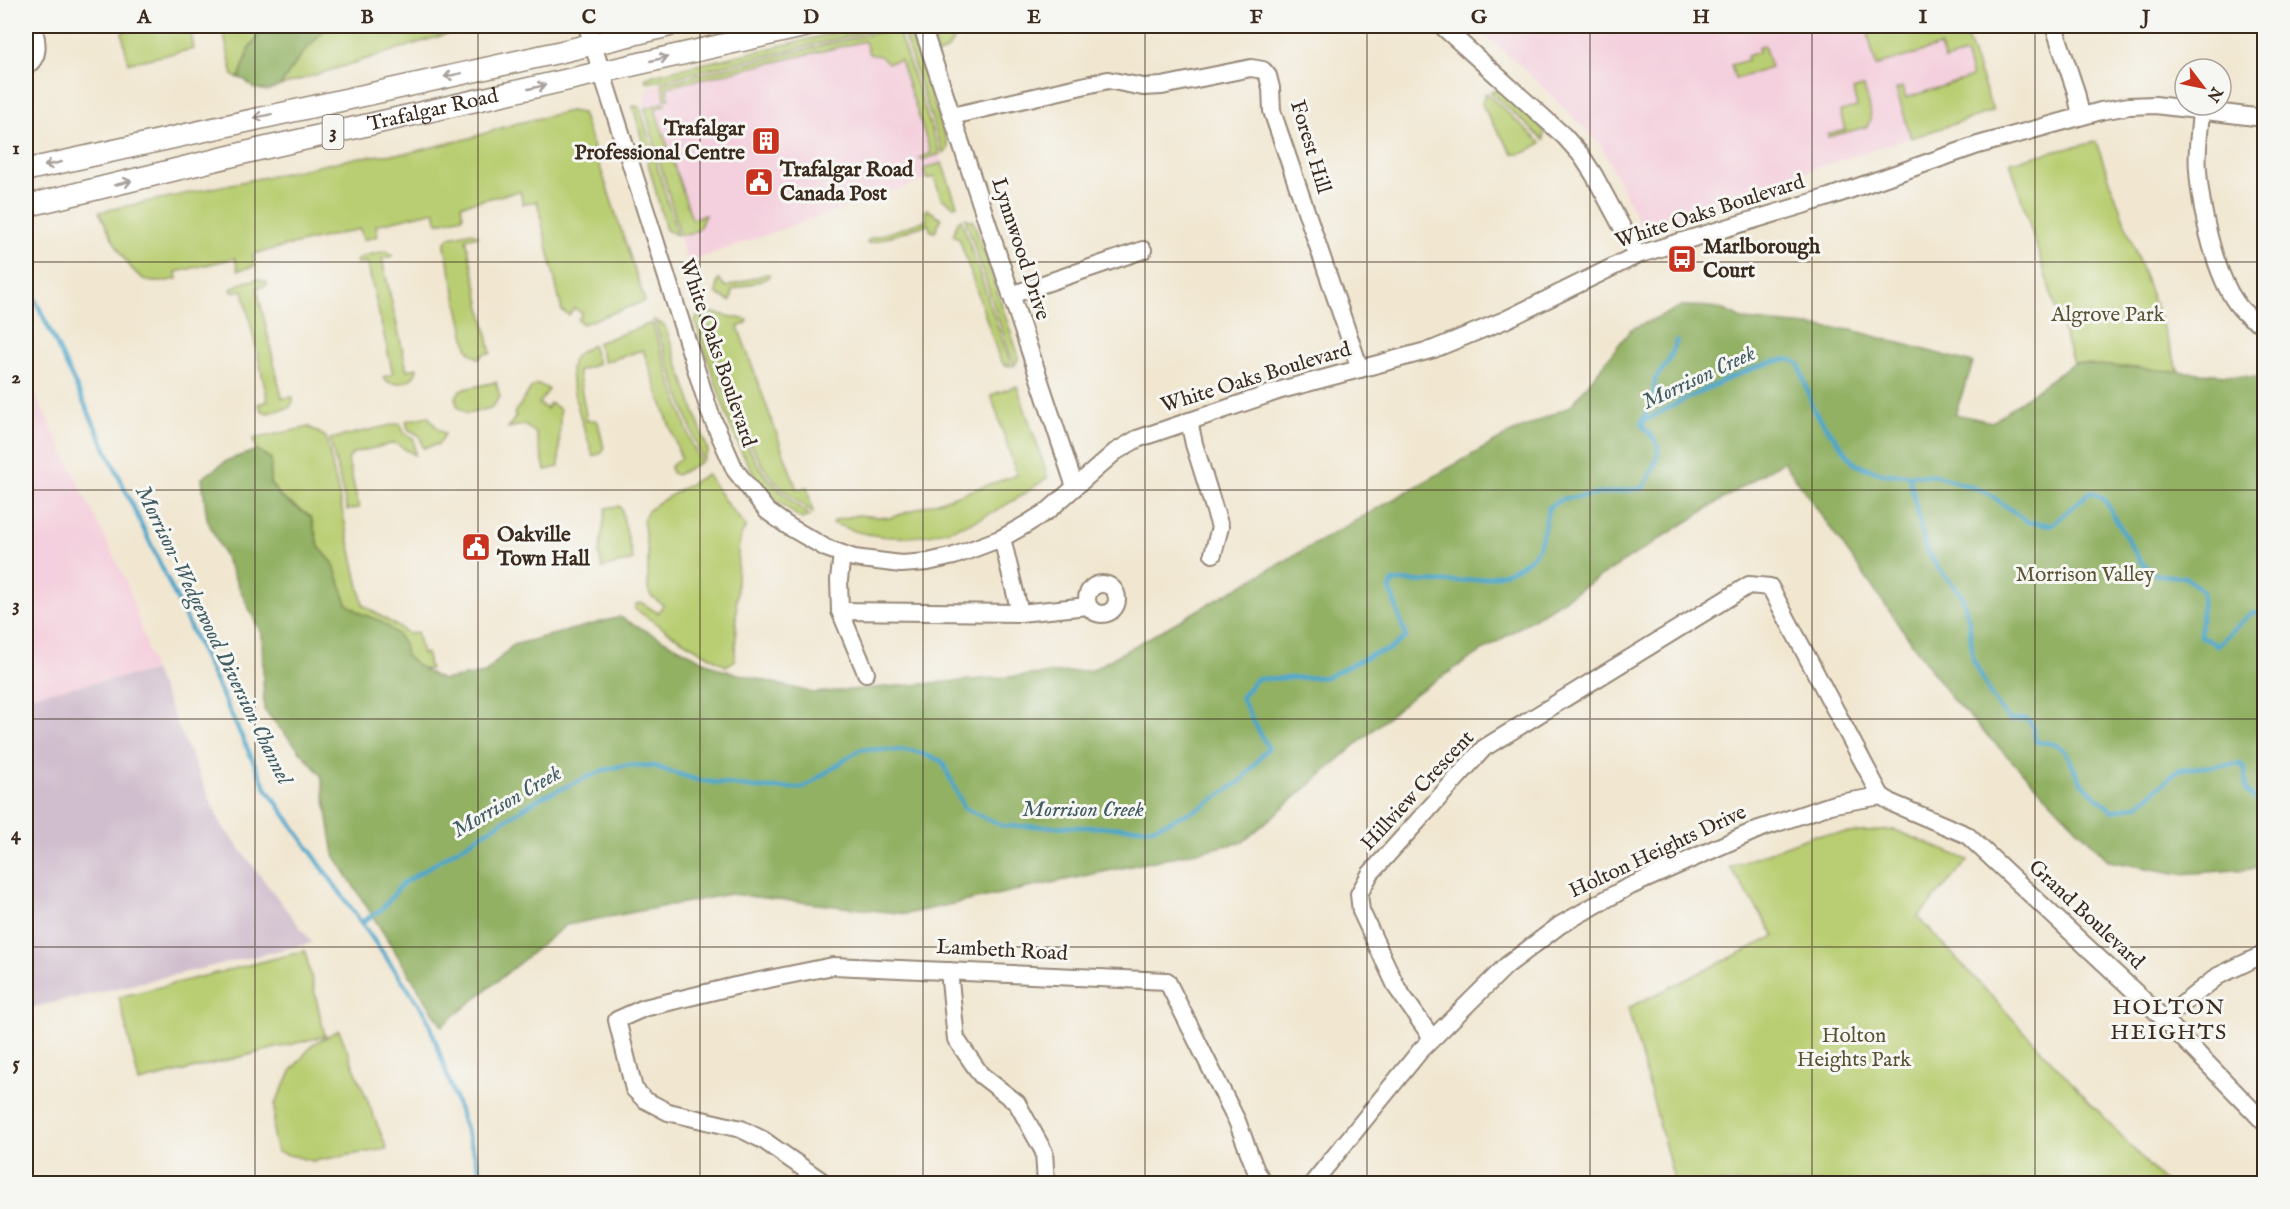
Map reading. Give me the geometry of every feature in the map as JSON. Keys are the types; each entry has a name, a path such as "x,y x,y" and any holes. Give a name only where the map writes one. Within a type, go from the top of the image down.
{"main road":[{"name":"Trafalgar Road","path":"26,170 590,34 668,26"},
{"name":"Trafalgar Road","path":"26,206 256,150 806,26"}],"street":[{"path":"26,66 35,56 37,46 33,26"},
{"name":"Lynnwood Drive","path":"922,26 1075,487"},
{"path":"1442,26 1564,136 1581,155 1637,255"},
{"path":"2054,26 2076,92 2081,116"},
{"name":"White Oaks Boulevard","path":"590,34 689,350 710,413 735,470 767,510 810,540 842,554 878,562 901,564 928,562 954,556 1002,538 1049,510 1115,452 1137,439 1281,390 1434,349 1505,320 1637,255 1829,197 1978,145 2081,116 2128,106 2173,107"},
{"name":"Forest Hill","path":"952,116 1108,80 1131,85 1162,87 1235,70 1258,68 1263,70 1268,76 1271,88 1272,111 1360,369"},
{"name":"White Oaks Boulevard","path":"2233,114 2265,118"},
{"path":"2201,117 2197,169 2204,223 2228,290 2241,309 2259,322 2265,323"},
{"path":"1011,295 1143,250"},
{"path":"1189,421 1220,527 1213,554"},
{"path":"1002,538 1020,613"},
{"path":"842,554 838,580 840,611 866,673"},
{"name":"Hillview Crescent","path":"1432,1038 1397,988 1361,910 1359,894 1371,874 1484,748 1749,585 1770,587 1881,796"},
{"path":"840,611 1020,613 1088,606"},
{"name":"Grand Boulevard","path":"1881,796 1894,804 1967,835 2164,1019 2265,1122"},
{"name":"Holton Heights Drive","path":"1312,1184 1432,1038 1506,966 1560,925 1626,888 1767,826 1834,804 1881,796"},
{"path":"2164,1019 2218,976 2265,954"},
{"name":"Lambeth Road","path":"826,1184 763,1140 741,1129 668,1112 645,1100 634,1089 617,1020 644,1008 833,966 1167,981 1237,1121 1256,1171 1265,1184"},
{"path":"949,971 956,1039 981,1075 1017,1103 1044,1152 1046,1184"}],"shaded area":[{"path":"1472,26 1963,26 1993,111 1776,181 1643,230 1601,145 1519,64"},
{"path":"897,28 946,173 687,262 645,109 644,98 648,89 662,83"},
{"path":"26,368 37,398 127,583 154,671 26,696"},
{"path":"154,671 221,824 312,943 26,1009 26,696"}],"green space":[{"path":"155,26 190,26 194,49 128,63 122,32"},
{"path":"222,26 266,26 250,47 239,78 233,76"},
{"path":"266,26 328,26 302,54 280,86 267,91 253,88 245,80 239,78 250,47"},
{"path":"328,26 482,26 450,33 280,86 302,54"},
{"path":"865,26 892,26 649,83 645,79 654,75"},
{"path":"904,26 910,33 948,145 947,151 943,153 901,27"},
{"path":"932,26 961,26 948,49 937,55 931,32"},
{"path":"1866,26 1963,26 1993,111 1911,138 1896,89 1902,87 1906,98 1972,77 1965,54 1945,60 1940,46 1876,66"},
{"path":"897,28 940,154 923,160 920,158 931,153 900,60 888,63 880,56 869,54 865,41 667,87 669,99 665,99 662,83"},
{"path":"1764,45 1771,68 1735,79 1731,65 1748,60 1747,56 1759,52 1758,47"},
{"path":"1864,87 1870,108 1869,123 1866,127 1828,137 1828,134 1845,130 1840,111 1857,107 1853,90"},
{"path":"1500,91 1544,130 1544,140 1490,92"},
{"path":"1486,93 1541,143 1524,153 1512,153 1484,109 1482,103"},
{"path":"664,102 666,104 655,109 692,219 705,215 699,229 691,234 680,235 645,109"},
{"path":"633,106 640,107 677,235 666,230"},
{"path":"570,111 582,113 645,301 583,324 578,320 582,313 574,308 569,315 562,311 537,201 523,204 520,191 461,205 463,217 438,223 435,211 376,225 378,236 363,240 360,229 253,254 255,266 238,270 235,258 176,272 177,279 159,282 144,279 128,264 99,212 360,157 408,153"},
{"name":"Algrove Park","path":"2096,142 2179,372 2073,363 2010,162"},
{"path":"942,163 957,205 954,206 941,198 934,177 927,179 924,171 926,168"},
{"path":"927,209 941,218 935,232 931,231 928,224 867,243 869,239 927,220 925,212"},
{"path":"965,218 973,221 975,225 1018,354 1018,360 1014,366"},
{"path":"961,219 1011,366 1004,365 999,357 959,238 953,235"},
{"path":"472,232 478,236 466,239 491,353 483,354 479,359 467,347 445,247 445,242 450,237"},
{"path":"387,251 392,256 382,259 407,370 417,368 413,377 403,383 391,383 383,377 393,374 367,262 358,264 356,261 363,256"},
{"path":"766,274 770,275 768,278 732,290 730,301 717,294 719,279 726,287"},
{"path":"257,279 267,282 267,285 257,288 282,398 293,397 289,408 267,413 262,411 258,404 268,401 243,290 232,292 231,289"},
{"name":"Morrison Valley","path":"1683,306 1714,308 1743,320 1852,330 1973,363 1955,414 1992,422 2073,363 2264,378 2264,868 2180,874 2109,861 1951,698 1783,461 1416,693 1243,842 906,914 730,894 566,925 442,1026 334,855 321,775 264,710 262,636 207,519 202,478 228,460 257,450 271,459 270,483 281,498 311,517 319,547 333,563 347,604 362,614 380,621 397,634 404,644 406,656 422,669 442,680 485,673 513,645 620,617 719,669 813,693 1092,670 1507,435 1571,406 1631,329"},
{"path":"704,311 748,320 747,323 738,327 797,490 807,487 813,513 778,484 757,455 730,395"},
{"path":"700,312 738,425 755,460 773,484 810,516 801,519 773,497 754,474 742,453 729,422 695,321"},
{"path":"654,320 664,325 667,332 708,451 703,460 695,440"},
{"path":"652,323 692,445 701,462 677,475 672,473 670,467 681,458 643,350 604,362 597,343"},
{"path":"592,345 598,364 578,371 587,421 598,422 604,449 602,453 593,456 582,423 571,372 575,357"},
{"path":"496,382 500,397 491,408 467,414 458,407 455,399 460,390"},
{"path":"537,384 549,389 539,404 547,409 550,403 560,409 559,467 545,470 536,433 524,425 508,428 531,388"},
{"path":"1017,386 1048,477 986,516 940,532 892,537 863,533 832,523 858,515 890,518 1017,475 991,395"},
{"path":"428,416 445,434 439,444 423,448 420,436 408,429 406,421"},
{"path":"400,423 404,433 414,439 415,455 395,443 353,453 348,460 359,508 347,510 330,439"},
{"path":"309,427 326,437 363,605 409,634 417,632 422,654 426,653 430,669 422,669 405,656 404,644 380,621 362,614 347,604 333,563 319,547 311,517 281,497 270,483 271,459 257,450 253,439"},
{"path":"707,474 727,504 746,526 738,551 735,660 726,666 673,635 635,609 636,604 642,603 658,613 663,605 651,596 648,590 648,552 643,520 647,512 656,504"},
{"path":"619,506 633,560 602,568 599,554 606,508"},
{"name":"Holton Heights Park","path":"1895,830 1968,860 1918,917 2165,1183 1675,1183 1628,1008 1775,936 1730,867 1815,835"},
{"path":"305,951 325,1036 139,1082 119,997"},
{"path":"339,1030 387,1149 313,1161 277,1152 273,1136 275,1104 292,1070 313,1044"}],"waterway":[{"name":"Morrison-Wedgewood Diversion Channel","path":"26,280 266,788 426,1014 480,1170 488,1184"},
{"path":"1641,422 1653,400 1655,379 1668,362 1677,341"},
{"name":"Morrison Creek","path":"362,922 381,910 402,884 540,798 604,770 625,765 653,766 697,780 755,788 803,788 861,749 914,751 942,761 964,808 1003,826 1153,828 1202,807 1241,781 1268,748 1241,698 1256,679 1327,677 1373,654 1389,650 1406,637 1390,589 1393,581 1469,580 1508,572 1523,564 1538,548 1549,507 1562,499 1644,488 1654,465 1658,447 1641,423 1716,384 1779,361 1792,360 1799,364 1814,411 1855,464 1884,474 1937,476 1986,492 2028,522 2052,525 2090,492 2104,499 2140,561 2156,575 2185,577 2203,591 2200,636 2217,645 2251,613 2264,612"},
{"path":"1909,475 1925,546 1938,568 1962,595 1969,621 1973,659 1991,696 2009,720 2026,719 2032,724 2036,742 2062,748 2081,781 2112,811 2138,805 2180,769 2241,764 2245,770 2246,791 2264,807"}],"place":[{"name":"Trafalgar Professional Centre","path":"766,141"},
{"name":"Trafalgar Road Canada Post","path":"759,182"},
{"name":"Marlborough Court","path":"1682,259"},
{"name":"Oakville Town Hall","path":"476,547"}],"district":[{"name":"HOLTON HEIGHTS","path":"2169,1020"}]}
